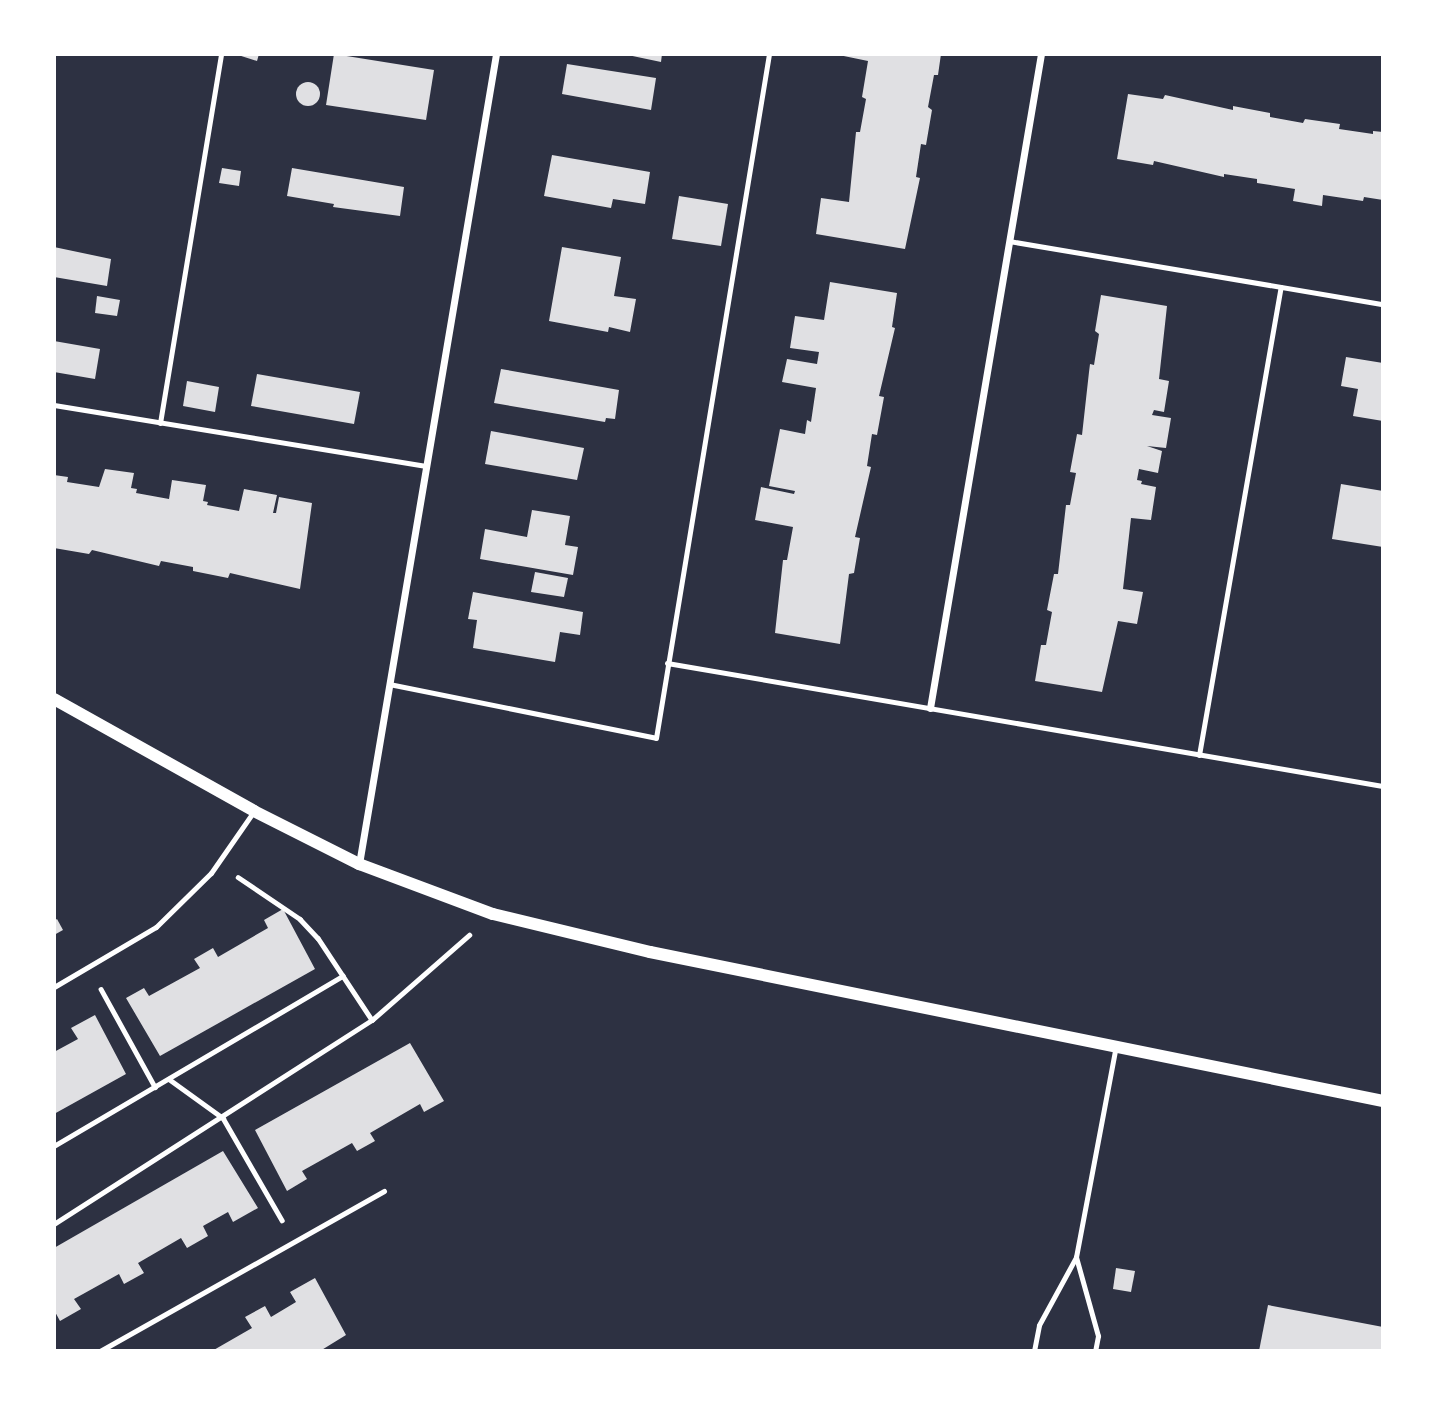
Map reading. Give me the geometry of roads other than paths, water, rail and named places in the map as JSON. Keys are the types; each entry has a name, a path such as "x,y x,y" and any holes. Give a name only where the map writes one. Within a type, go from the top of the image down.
{"street":[{"path":"359,864 496,54"},
{"path":"930,708 1041,54"},
{"path":"54,699 254,811 359,864 493,914 650,952 1383,1101"}],"lane":[{"path":"160,423 221,54"},
{"path":"389,684 656,738 769,54"},
{"path":"1009,241 1383,304"},
{"path":"1199,755 1281,287"},
{"path":"54,405 426,466"},
{"path":"667,663 1383,786"},
{"path":"54,987 156,927 186,900 217,863 254,811"},
{"path":"1034,1351 1039,1325 1076,1257 1116,1046"},
{"path":"100,1351 384,1191"},
{"path":"1076,1257 1098,1336 1095,1351"}]}
